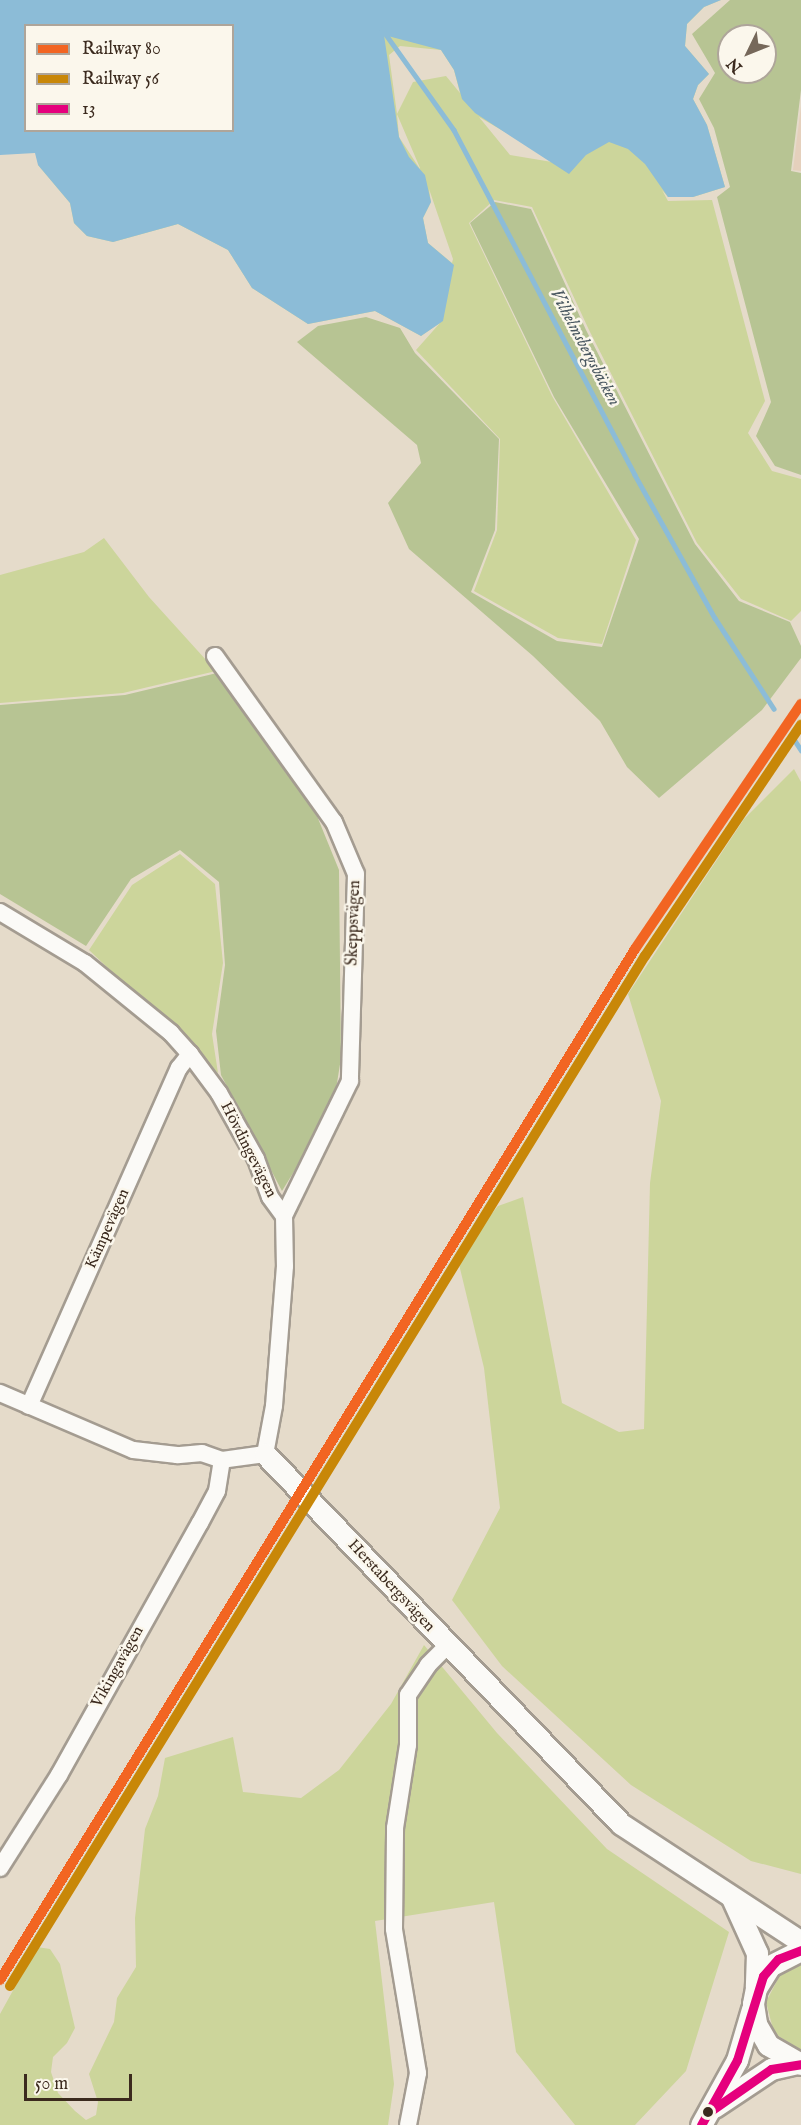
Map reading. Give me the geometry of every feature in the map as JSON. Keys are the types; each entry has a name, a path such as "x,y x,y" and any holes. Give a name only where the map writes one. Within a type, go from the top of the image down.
{"street":[{"name":"Skeppsvägen","path":"215,656 334,822 356,874 350,1081 284,1216"},
{"name":"Hövdingevägen","path":"0,912 85,963 171,1033 219,1093 256,1160 270,1197 284,1216 284,1305 265,1454"},
{"name":"Kämpevägen","path":"30,1406 179,1068 190,1054"},
{"path":"0,1394 133,1450 177,1455 202,1453 222,1461 265,1454"},
{"name":"Herstabergsvägen","path":"265,1454 318,1507 447,1646 621,1824 801,1942"},
{"name":"Vikingavägen","path":"0,1868 59,1775 195,1532 217,1491 222,1461"},
{"path":"408,2125 418,2073 394,1929 395,1828 408,1745 408,1695 428,1665 447,1646"},
{"path":"730,1895 757,1953 756,2024 768,2045 799,2063"},
{"path":"701,2125 714,2107 745,2040 755,1996 778,1959 801,1950"},
{"path":"714,2107 771,2069 799,2063"}],"shaded area":[{"path":"801,106 801,171 793,170"}],"green space":[{"path":"721,0 704,7 687,24 685,46 709,74 698,85 693,99 707,125 725,187 693,197 668,197 662,190 668,201 712,200 765,401 748,433 772,471 801,479 801,611 791,621 741,599 697,543 589,330 532,207 494,200 469,223 552,396 636,540 602,644 558,638 474,591 497,530 500,439 416,350 440,323 421,336 375,311 308,324 252,288 228,250 178,224 113,242 87,236 74,223 70,203 38,165 221,132 234,132 234,128 304,40","holes":["400,46 441,50 454,70 460,93 446,76 413,82 397,114 389,55","397,114 420,169 399,137","479,117 534,149 552,162 510,155","429,189 453,259 452,263 428,243 423,218 431,202"]},
{"path":"730,0 801,0 801,90 791,171 801,173 801,475 775,466 756,436 771,402 717,197 730,187 714,128 699,99 715,73 692,34"},
{"path":"495,202 531,209 586,330 695,544 739,601 790,622 801,646 801,658 762,710 659,798 627,767 600,721 533,656 409,549 388,503 421,463 417,445 297,342 318,326 366,317 400,328 415,353 499,439 495,530 471,592 557,641 602,647 639,539 554,397 470,223"},
{"path":"104,538 149,597 216,671 123,693 0,703 0,575 84,552"},
{"path":"217,673 284,762 317,816 339,870 341,1058 333,1108 282,1191 221,1075 216,1031 225,965 219,882 180,850 131,879 86,946 0,894 0,705 125,695"},
{"path":"794,769 801,782 801,1874 751,1861 631,1785 502,1666 452,1600 500,1508 484,1368 457,1256 498,1206 523,1197 562,1403 619,1432 644,1429 650,1183 661,1101 628,994 744,819"},
{"path":"180,854 215,884 223,963 212,1034 218,1073 89,950 132,885"},
{"path":"424,1645 497,1733 607,1849 729,1932 686,2071 635,2125 575,2125 516,2052 494,1902 375,1921 394,2084 388,2125 0,2125 0,2014 37,1947 50,1949 60,1964 75,2028 67,2043 53,2057 51,2072 58,2093 86,2120 96,2115 98,2102 89,2074 114,2022 117,1998 136,1967 135,1918 145,1829 158,1796 165,1758 233,1737 243,1792 301,1798 339,1770 391,1704"},
{"path":"801,1963 801,2051 774,2033 766,2002 781,1973"}],"water":[{"path":"0,0 721,0 704,7 687,24 685,46 709,74 698,85 693,99 707,125 725,187 693,197 668,197 645,164 628,149 609,142 586,155 569,174 475,113 462,99 454,70 441,50 384,35 399,137 409,157 425,175 431,202 423,218 428,243 454,265 443,321 421,336 375,311 308,324 252,288 228,250 178,224 113,242 87,236 74,223 70,203 38,165 35,153 0,155"}],"waterway":[{"name":"Vilhelmsbergsbäcken","path":"382,29 454,130 635,475 715,618 774,709"},
{"name":"Vilhelmsbergsbäcken","path":"792,736 801,750"}],"rail line":[{"name":"80","path":"0,1980 635,949 801,704"},
{"name":"56","path":"10,1986 645,956 801,725"}],"transit line":[{"name":"13","path":"701,2125 737,2060 763,1976 778,1959 801,1950"},
{"name":"13","path":"712,2110 771,2069 801,2064"}]}
